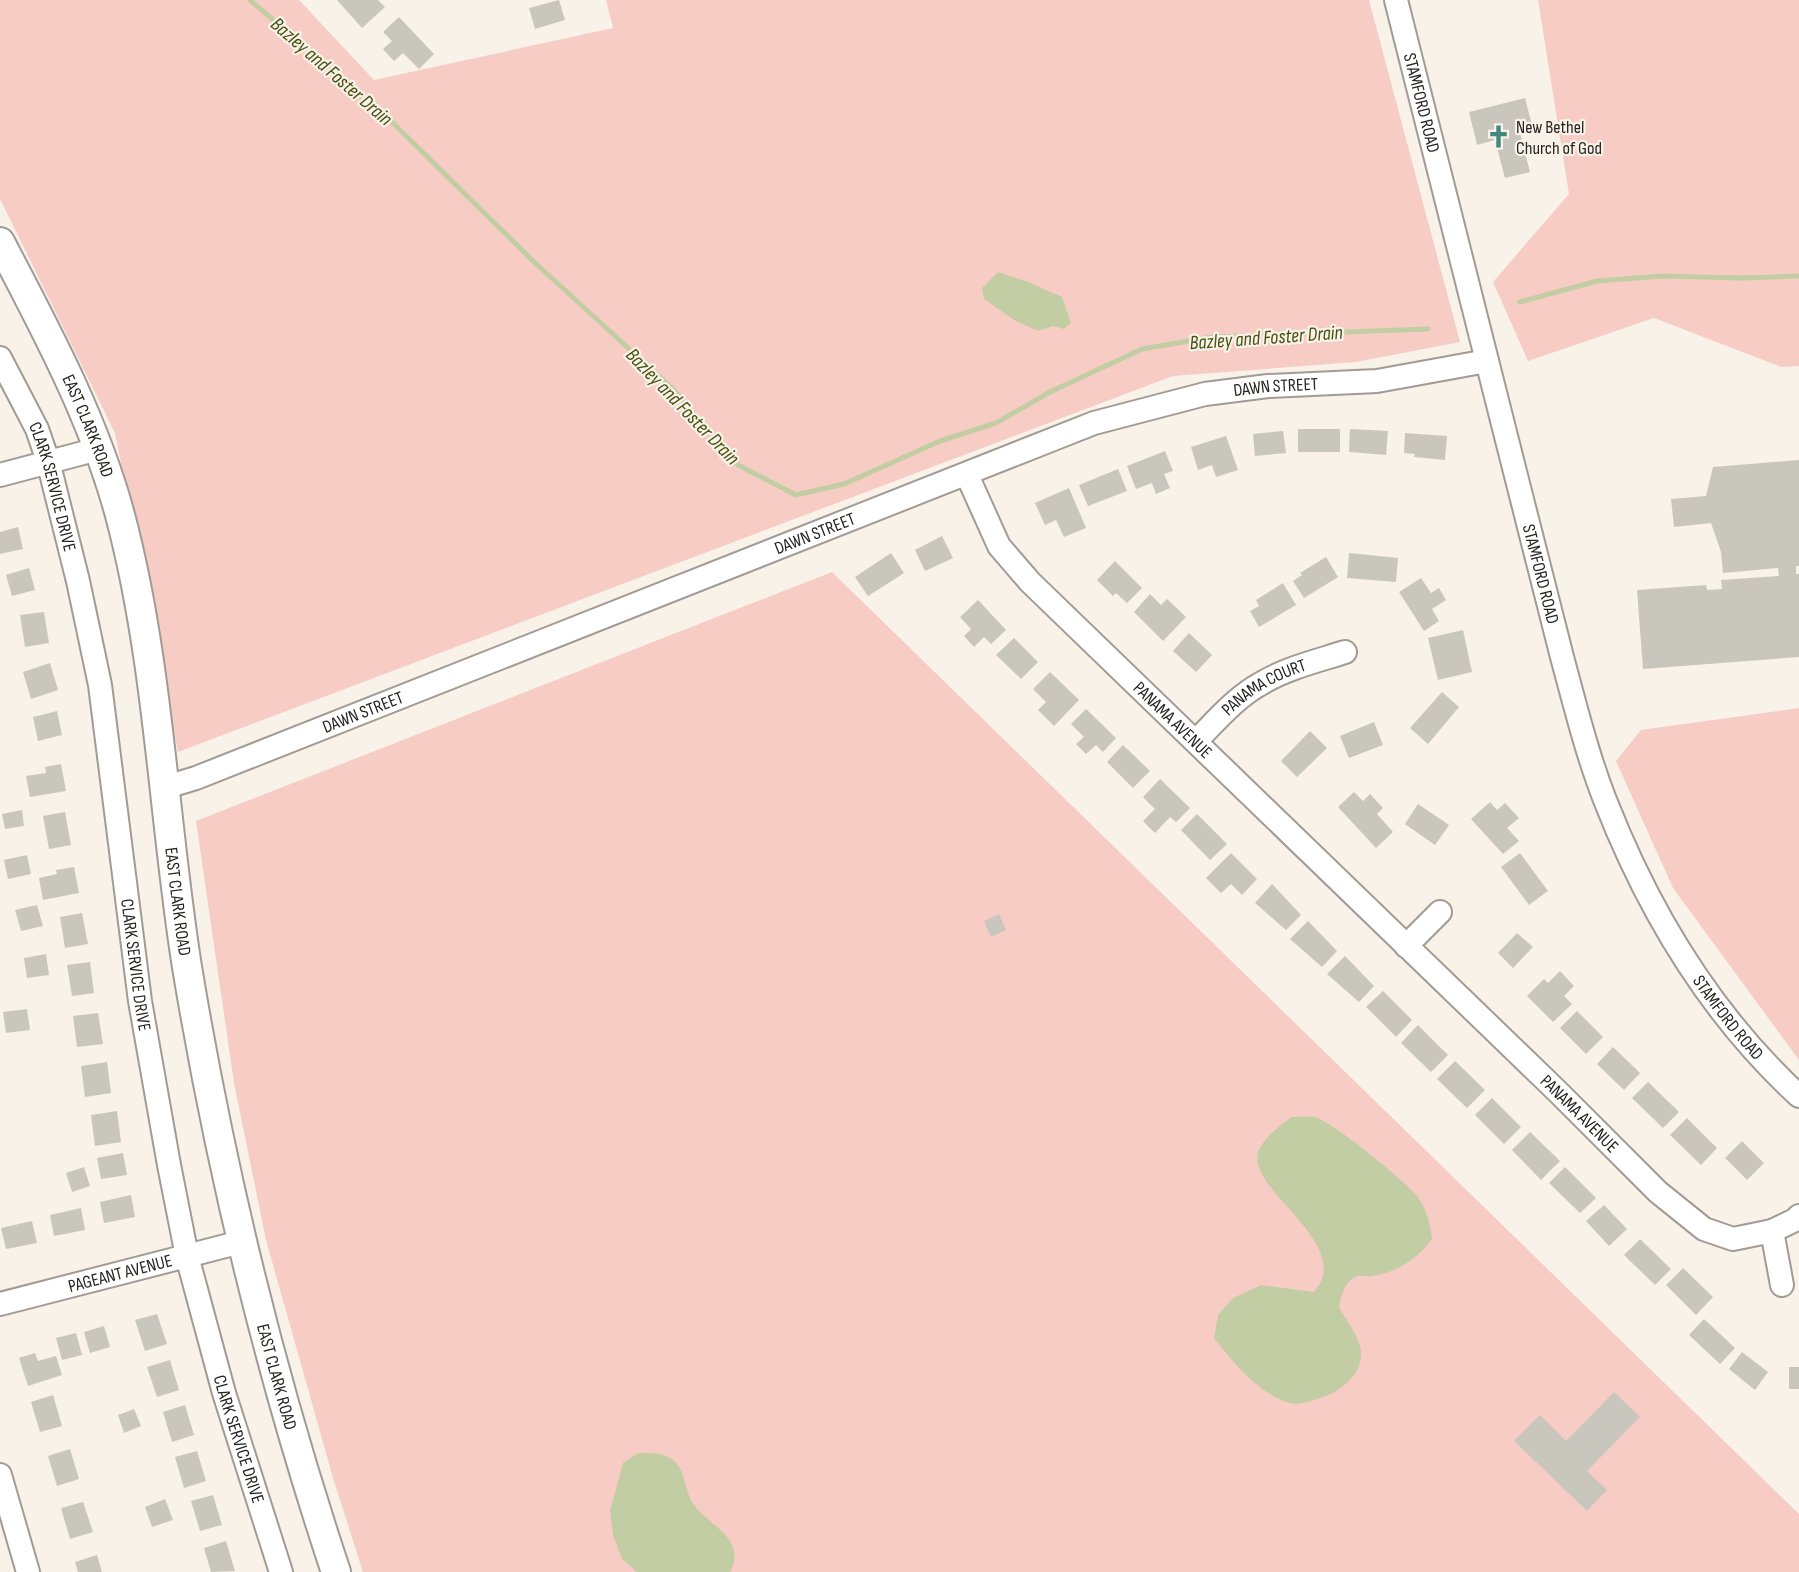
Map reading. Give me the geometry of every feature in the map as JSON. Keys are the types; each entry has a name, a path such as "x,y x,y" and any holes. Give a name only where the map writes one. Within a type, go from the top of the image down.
{"main road":[{"name":"EAST CLARK ROAD","path":"0,242 53,342 98,449 118,510 135,577 150,666 174,878 214,1118 241,1242 287,1416 336,1572"}],"street":[{"name":"STAMFORD ROAD","path":"1396,0 1578,717 1603,797 1646,892 1707,992 1772,1071 1799,1096"},
{"name":"CLARK SERVICE DRIVE","path":"0,358 37,429 48,461 78,581 100,685 140,1001 187,1256 224,1393 281,1572"},
{"name":"DAWN STREET","path":"163,788 196,778 1094,423 1205,394 1269,386 1377,381 1487,361"},
{"path":"0,475 98,449"},
{"name":"PANAMA AVENUE","path":"967,475 999,546 1030,582 1658,1192 1704,1229 1733,1239 1772,1231 1799,1216"},
{"name":"PANAMA COURT","path":"1196,741 1240,698 1262,683 1304,664 1345,652"},
{"path":"1406,946 1440,912"},
{"path":"1772,1231 1782,1286"},
{"name":"PAGEANT AVENUE","path":"0,1304 241,1242"},
{"path":"0,1475 28,1572"}],"shaded area":[{"path":"0,0 299,0 374,80 613,28 606,0 1369,0 1460,342 1356,362 1173,376 178,752 115,433 0,199"},
{"path":"1538,0 1799,0 1799,366 1781,367 1654,318 1528,361 1493,282 1569,194"},
{"path":"998,272 1062,297 1071,323 1064,329 1053,326 1038,331 1014,320 984,299 982,288"},
{"path":"832,572 1799,1514 1799,1572 363,1572 333,1478 266,1240 234,1083 196,821"},
{"path":"1799,708 1799,1060 1673,888 1616,761 1641,730"},
{"path":"1292,1117 1315,1117 1324,1121 1368,1152 1398,1177 1417,1196 1423,1206 1432,1239 1406,1264 1381,1274 1358,1276 1350,1281 1344,1289 1339,1307 1359,1343 1361,1352 1358,1369 1341,1388 1326,1396 1298,1404 1278,1399 1267,1393 1238,1367 1214,1338 1218,1315 1233,1298 1261,1285 1314,1292 1323,1276 1323,1259 1315,1242 1264,1178 1258,1163 1259,1150 1265,1140"},
{"path":"638,1453 661,1454 677,1464 683,1474 692,1502 730,1541 734,1550 734,1560 730,1572 637,1572 622,1559 613,1535 610,1511 623,1463"}],"building":[{"path":"337,0 378,0 385,7 362,28"},
{"path":"559,0 565,20 535,29 529,8"},
{"path":"399,17 434,54 419,69 403,53 394,61 383,49 392,41 383,32"},
{"name":"New Bethel Church of God","path":"1525,98 1533,129 1520,133 1530,172 1505,178 1495,140 1477,145 1469,112"},
{"path":"1298,429 1340,429 1340,452 1298,452"},
{"path":"1350,429 1388,431 1386,455 1349,452"},
{"path":"1283,431 1286,453 1255,456 1253,434"},
{"path":"1405,433 1447,436 1445,460 1414,457 1415,454 1404,453"},
{"path":"1226,436 1238,470 1216,477 1212,465 1198,470 1191,447"},
{"path":"1165,451 1173,471 1164,474 1170,488 1156,494 1152,483 1136,489 1127,466"},
{"path":"1799,460 1799,566 1796,566 1796,574 1799,574 1799,657 1643,669 1637,590 1706,585 1707,590 1722,589 1721,580 1779,576 1778,568 1723,573 1721,552 1711,523 1674,527 1671,499 1706,496 1713,467"},
{"path":"1118,469 1127,491 1088,506 1079,485"},
{"path":"1069,488 1086,528 1064,537 1056,520 1045,525 1035,503"},
{"path":"18,527 23,549 0,554 0,532"},
{"path":"942,536 953,558 925,571 915,550"},
{"path":"891,553 904,573 868,596 855,577"},
{"path":"1349,553 1398,558 1396,582 1347,578"},
{"path":"1326,557 1338,577 1304,598 1293,581 1302,575 1300,573"},
{"path":"1115,561 1142,588 1127,603 1116,593 1113,596 1097,580"},
{"path":"29,568 35,590 12,596 6,575"},
{"path":"1421,578 1431,593 1439,588 1446,600 1432,609 1439,621 1424,631 1399,592"},
{"path":"1283,583 1296,605 1259,627 1250,611 1259,606 1256,600"},
{"path":"1150,594 1161,605 1167,599 1186,617 1163,641 1134,612"},
{"path":"978,600 1006,630 991,644 984,637 974,647 964,636 971,629 960,617"},
{"path":"44,612 49,643 25,647 20,615"},
{"path":"1463,630 1472,672 1438,680 1428,638"},
{"path":"1189,633 1212,655 1196,672 1173,651"},
{"path":"1014,638 1038,662 1021,679 996,655"},
{"path":"50,663 58,690 31,699 23,672"},
{"path":"1050,672 1079,700 1054,726 1038,710 1046,702 1033,689"},
{"path":"1442,692 1459,707 1428,744 1410,728"},
{"path":"1086,709 1116,738 1103,752 1096,745 1086,754 1076,744 1084,737 1071,724"},
{"path":"57,711 62,735 38,741 33,717"},
{"path":"1374,722 1383,745 1349,758 1340,736"},
{"path":"1310,731 1327,748 1297,777 1281,761"},
{"path":"1123,745 1150,771 1133,788 1107,762"},
{"path":"61,764 66,791 30,797 26,776 46,773 45,767"},
{"path":"1160,779 1190,808 1176,822 1170,817 1155,833 1143,821 1155,809 1143,797"},
{"path":"1354,792 1363,801 1370,794 1383,808 1377,814 1393,832 1376,848 1338,807"},
{"path":"1490,802 1497,810 1505,803 1519,818 1507,828 1519,841 1503,854 1471,819"},
{"path":"1418,804 1449,825 1435,845 1405,824"},
{"path":"22,810 24,826 5,829 2,814"},
{"path":"65,812 71,845 49,849 43,816"},
{"path":"1197,814 1227,844 1210,860 1181,830"},
{"path":"1231,853 1257,879 1242,895 1231,884 1221,893 1206,878"},
{"path":"1520,853 1548,891 1529,905 1501,867"},
{"path":"27,855 31,874 8,879 4,860"},
{"path":"74,867 79,893 43,900 39,878 57,874 56,870"},
{"path":"1272,884 1301,915 1286,930 1255,903"},
{"path":"37,905 43,926 21,931 15,910"},
{"path":"82,913 88,944 65,948 60,917"},
{"path":"999,914 1006,930 991,937 984,921"},
{"path":"1308,921 1337,951 1322,967 1290,939"},
{"path":"1517,933 1533,947 1513,968 1498,953"},
{"path":"46,954 49,975 27,978 24,958"},
{"path":"1345,956 1374,986 1359,1002 1327,974"},
{"path":"90,962 94,993 72,996 67,965"},
{"path":"1560,971 1574,986 1564,996 1572,1004 1553,1022 1527,996 1544,979 1548,983"},
{"path":"1383,991 1412,1020 1396,1037 1366,1007"},
{"path":"27,1009 30,1030 6,1033 3,1012"},
{"path":"1577,1011 1603,1037 1586,1054 1560,1028"},
{"path":"98,1013 103,1044 77,1047 73,1016"},
{"path":"1418,1025 1448,1055 1431,1072 1401,1043"},
{"path":"1613,1047 1640,1073 1624,1090 1597,1064"},
{"path":"1455,1061 1485,1090 1467,1108 1437,1079"},
{"path":"107,1062 111,1093 85,1097 81,1066"},
{"path":"1648,1082 1679,1112 1663,1128 1632,1098"},
{"path":"1492,1098 1521,1127 1504,1144 1475,1115"},
{"path":"117,1111 121,1142 95,1146 91,1115"},
{"path":"1687,1118 1717,1148 1701,1165 1670,1135"},
{"path":"1530,1132 1560,1161 1541,1180 1512,1150"},
{"path":"1742,1141 1764,1163 1747,1180 1725,1158"},
{"path":"123,1153 127,1175 101,1179 97,1158"},
{"path":"84,1167 90,1186 72,1192 66,1173"},
{"path":"1565,1167 1596,1198 1580,1213 1549,1183"},
{"path":"131,1195 135,1217 104,1223 100,1202"},
{"path":"1604,1205 1627,1229 1609,1246 1586,1221"},
{"path":"81,1208 85,1230 54,1236 50,1215"},
{"path":"32,1221 37,1243 6,1249 1,1228"},
{"path":"1640,1239 1671,1269 1655,1285 1624,1255"},
{"path":"1683,1268 1713,1297 1696,1315 1666,1285"},
{"path":"157,1314 167,1344 145,1351 135,1320"},
{"path":"1704,1319 1735,1348 1720,1364 1689,1335"},
{"path":"104,1326 110,1347 90,1353 84,1332"},
{"path":"76,1333 82,1355 62,1360 56,1338"},
{"path":"1742,1352 1768,1372 1755,1390 1729,1369"},
{"path":"35,1353 38,1361 56,1356 62,1375 28,1386 19,1358"},
{"path":"170,1360 179,1390 157,1397 147,1367"},
{"path":"1789,1367 1799,1367 1799,1389 1789,1389"},
{"path":"1614,1392 1640,1417 1587,1471 1607,1490 1587,1511 1514,1441 1540,1415 1566,1441"},
{"path":"53,1395 62,1426 40,1432 31,1402"},
{"path":"185,1405 194,1435 172,1442 163,1412"},
{"path":"134,1409 141,1426 124,1433 118,1415"},
{"path":"70,1449 79,1479 57,1486 48,1456"},
{"path":"197,1451 206,1481 184,1488 175,1457"},
{"path":"213,1495 222,1525 200,1531 191,1501"},
{"path":"165,1499 173,1520 152,1527 145,1507"},
{"path":"83,1502 93,1532 70,1539 61,1508"},
{"path":"226,1541 235,1571 211,1572 204,1548"},
{"path":"97,1555 102,1572 78,1572 75,1562"}],"waterway":[{"name":"Bazley and Foster Drain","path":"250,0 394,124 533,261 672,388 738,465 796,495 844,484 940,441 996,423 1050,392 1142,349 1212,337 1428,329"},
{"name":"Bazley and Foster Drain","path":"1520,302 1597,281 1663,276 1740,278 1799,276"}],"place":[{"name":"New Bethel Church of God","path":"1498,137"}]}
